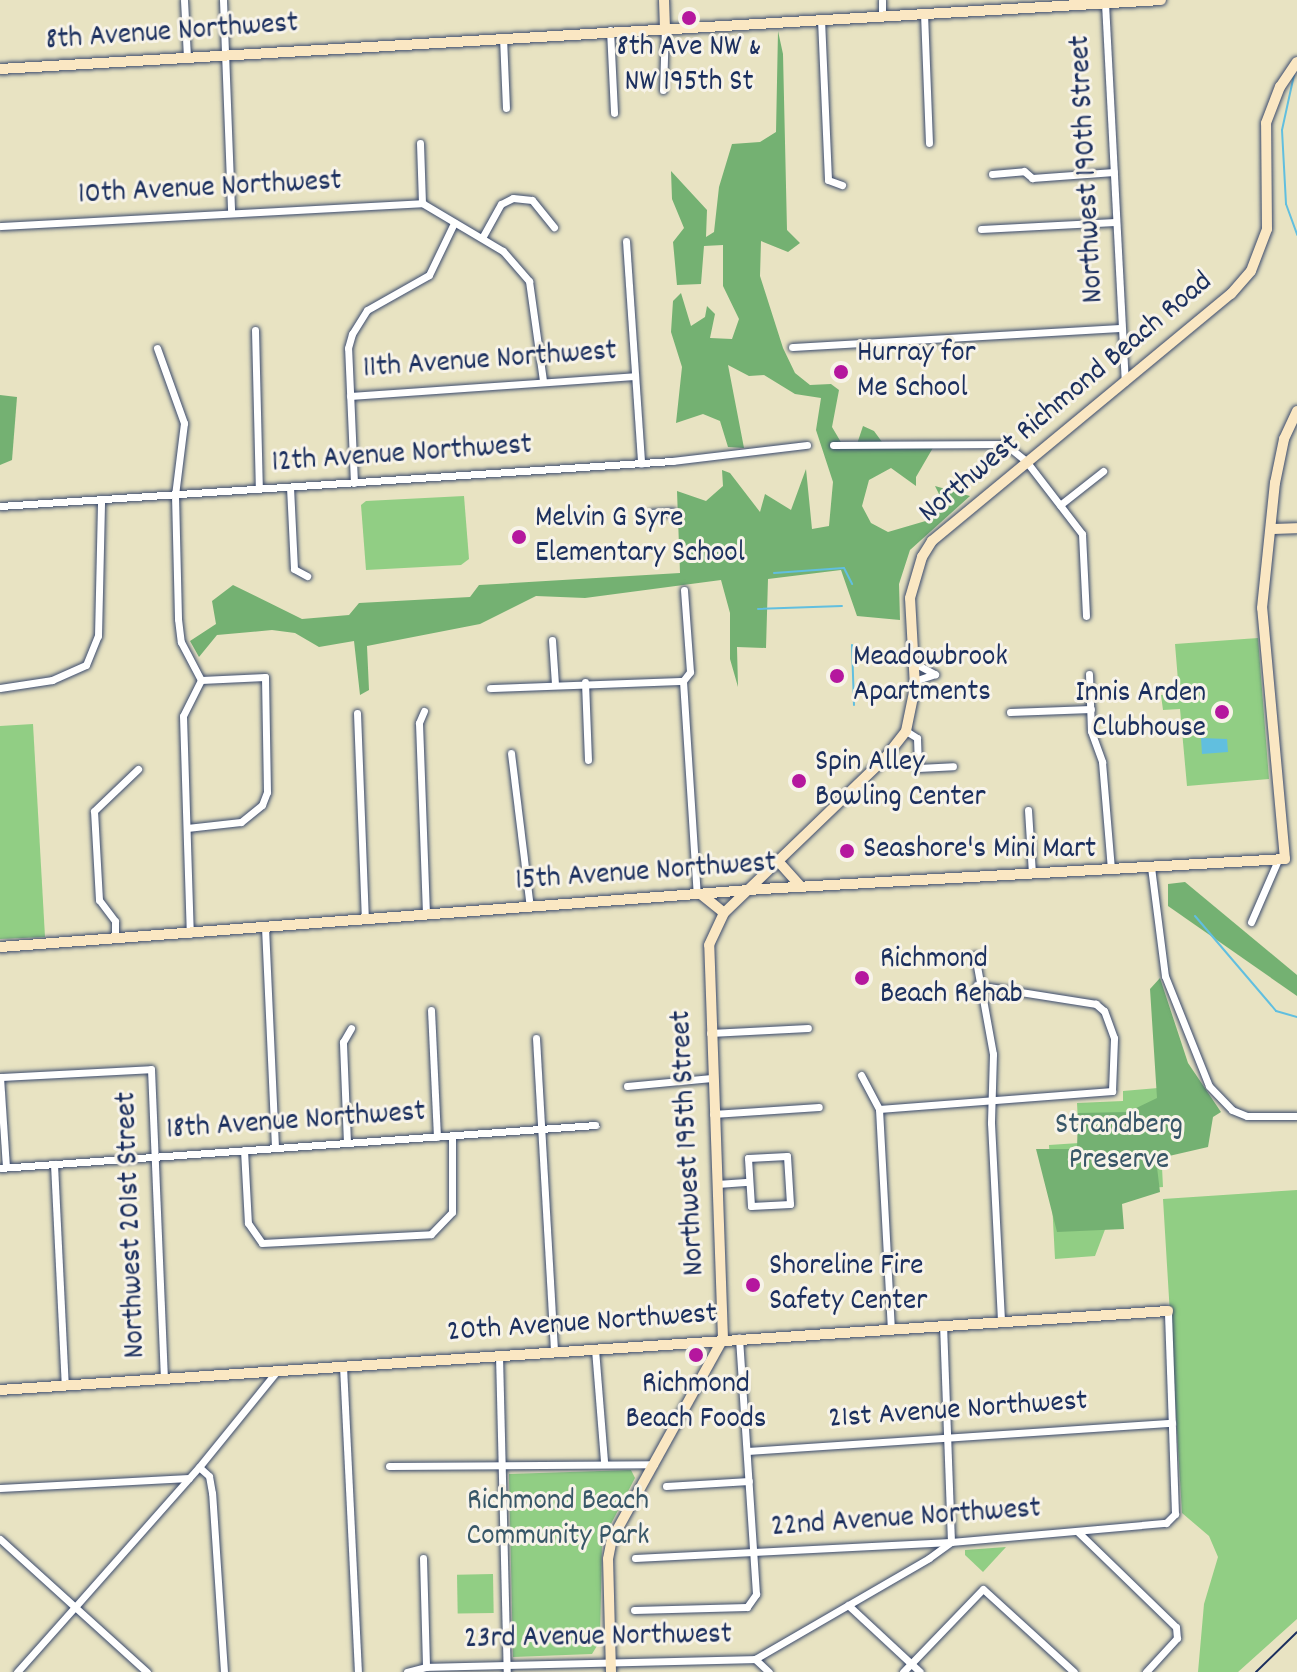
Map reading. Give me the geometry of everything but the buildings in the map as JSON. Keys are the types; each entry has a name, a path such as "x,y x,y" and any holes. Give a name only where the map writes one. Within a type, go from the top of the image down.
{"street":[{"path":"184,0 187,57"},
{"path":"223,0 231,212"},
{"path":"663,90 664,0"},
{"path":"882,0 882,15"},
{"name":"8th Avenue Northwest","path":"0,69 924,13 961,6 1161,0"},
{"name":"Northwest 190th Street","path":"1105,3 1125,381"},
{"path":"924,13 929,143"},
{"path":"821,19 828,180 842,185"},
{"path":"610,30 614,113"},
{"path":"503,37 506,108"},
{"name":"Northwest Richmond Beach Road","path":"906,731 914,681 910,598 922,557 932,541 1125,381 1251,271 1267,229 1266,123 1280,87 1297,62"},
{"path":"420,143 422,203 503,251 529,281 543,381"},
{"path":"992,174 1024,171 1032,178 1114,172"},
{"path":"482,238 501,204 513,198 532,200 554,227"},
{"name":"10th Avenue Northwest","path":"0,226 422,203"},
{"path":"981,229 1115,222"},
{"path":"354,483 348,348 367,310 429,275 454,223"},
{"path":"626,241 641,463"},
{"path":"792,347 1120,328"},
{"path":"255,330 259,489"},
{"path":"157,348 184,423 175,495 181,642 201,680"},
{"name":"11th Avenue Northwest","path":"350,396 634,376"},
{"path":"1251,922 1281,860 1263,642 1280,456 1297,411"},
{"path":"833,445 992,441 1026,461 1082,534 1086,616"},
{"name":"12th Avenue Northwest","path":"0,506 641,463 807,445"},
{"path":"1060,505 1103,471"},
{"path":"290,487 294,569 307,576"},
{"path":"0,688 52,680 86,665 98,636 101,499"},
{"path":"651,513 673,512"},
{"path":"1271,529 1297,528"},
{"path":"684,590 690,672 683,681 699,894 711,897 724,913 885,758 906,731 917,738 918,768 953,766"},
{"path":"552,640 555,684"},
{"path":"914,663 935,674 914,681"},
{"path":"1089,674 1091,709 1102,762 1111,870"},
{"path":"187,828 229,825 252,816 267,792 265,677 201,680"},
{"path":"190,934 183,716 201,680"},
{"path":"490,688 585,682 683,681"},
{"path":"585,682 588,760"},
{"path":"1010,712 1091,709"},
{"path":"424,711 419,723 426,915"},
{"path":"357,713 365,920"},
{"path":"511,753 530,907"},
{"path":"115,939 115,921 99,900 94,811 138,769"},
{"path":"1028,810 1032,874"},
{"name":"15th Avenue Northwest","path":"0,947 746,890 1297,859"},
{"path":"777,860 801,887"},
{"path":"1151,867 1160,952 1173,999 1209,1086 1232,1110 1265,1118 1297,1116"},
{"name":"Northwest 195th Street","path":"723,1339 709,945 724,913"},
{"path":"265,927 275,1148"},
{"path":"975,955 976,985 993,1054 992,1103 1001,1320"},
{"path":"879,1109 992,1103 1112,1091 1113,1028 1096,1004 976,985"},
{"path":"431,1010 437,1137"},
{"path":"347,1143 343,1042 351,1028"},
{"path":"710,1033 808,1028"},
{"path":"536,1038 554,1351"},
{"name":"Northwest 201st Street","path":"0,1077 151,1069 164,1379"},
{"path":"861,1075 879,1109 891,1328"},
{"path":"0,1077 3,1167"},
{"path":"627,1086 712,1078"},
{"path":"713,1114 819,1107"},
{"name":"18th Avenue Northwest","path":"3,1167 595,1125"},
{"path":"244,1150 248,1223 255,1237 271,1246 431,1234 448,1220 454,1201 452,1136"},
{"path":"787,1156 790,1204 751,1206 749,1182 748,1158 787,1156"},
{"path":"54,1164 65,1386"},
{"path":"717,1184 749,1182"},
{"path":"1168,1311 1172,1423"},
{"name":"20th Avenue Northwest","path":"0,1390 1168,1311"},
{"path":"943,1324 951,1542"},
{"path":"634,1610 747,1607 753,1602 753,1554 739,1338"},
{"path":"611,1667 608,1559 626,1510 723,1339"},
{"path":"595,1349 604,1462"},
{"path":"499,1355 507,1668"},
{"path":"343,1366 358,1672"},
{"path":"17,1672 199,1467 277,1371"},
{"name":"21st Avenue Northwest","path":"747,1451 1172,1423"},
{"name":"22nd Avenue Northwest","path":"635,1558 951,1542 1166,1523 1175,1514 1172,1423"},
{"path":"389,1466 654,1464"},
{"path":"199,1467 209,1476 212,1493 224,1672"},
{"path":"0,1488 189,1478"},
{"path":"666,1486 749,1481"},
{"path":"1078,1532 1178,1633 1146,1672"},
{"path":"0,1539 147,1672"},
{"name":"23rd Avenue Northwest","path":"407,1672 426,1667 611,1667 755,1659 951,1542"},
{"path":"423,1558 426,1667"},
{"path":"903,1672 983,1589 1074,1672"},
{"path":"848,1605 920,1672"},
{"path":"755,1659 769,1672"}],"green space":[{"path":"778,31 783,54 787,230 800,243 788,252 761,241 760,276 783,348 795,373 810,385 831,384 839,390 832,427 845,449 856,447 863,426 874,431 885,446 934,446 916,477 916,486 891,468 869,480 862,506 871,523 888,532 929,520 945,506 935,486 970,496 910,550 899,584 900,620 857,616 841,570 768,579 766,648 737,647 738,687 730,659 730,613 721,580 585,598 536,596 480,624 367,646 369,690 360,695 354,641 319,647 295,633 272,630 217,635 199,657 190,641 216,624 212,601 233,585 302,619 349,615 359,603 470,597 479,585 680,573 677,491 706,501 723,486 722,470 730,473 760,512 765,494 791,510 806,469 812,529 829,526 833,482 816,430 821,398 795,394 764,375 749,376 728,365 744,448 728,447 720,421 703,414 676,423 682,367 671,332 673,301 681,293 691,326 705,317 707,306 715,314 710,338 732,339 739,319 723,286 723,245 704,246 701,284 677,285 673,242 684,228 672,199 671,171 707,210 706,237 714,232 719,187 732,144 760,142 776,132"},
{"path":"0,395 17,397 12,460 0,465"},
{"path":"464,496 469,559 461,565 366,570 361,505 366,501"},
{"name":"Innis Arden Clubhouse","path":"1258,638 1269,779 1187,786 1180,709 1163,710 1161,695 1179,693 1175,644"},
{"path":"33,724 45,937 0,939 0,726"},
{"path":"1185,882 1297,975 1297,996 1168,906 1168,884"},
{"path":"1160,978 1188,1063 1221,1112 1213,1117 1208,1147 1156,1159 1160,1192 1122,1204 1124,1229 1057,1232 1036,1149 1077,1149 1078,1113 1128,1112 1157,1098 1150,989"},
{"name":"Strandberg Preserve","path":"1158,1088 1163,1187 1120,1190 1095,1256 1055,1259 1049,1145 1079,1143 1077,1103 1123,1101 1123,1091"},
{"path":"1297,1190 1297,1619 1238,1672 1198,1672 1204,1604 1218,1557 1209,1536 1182,1513 1163,1199"},
{"name":"Richmond Beach Community Park","path":"631,1470 635,1478 602,1541 600,1641 592,1654 513,1657 509,1474"},
{"path":"1006,1547 983,1572 965,1555 965,1550"},
{"name":"Richmond Beach Community Park","path":"493,1574 494,1613 458,1614 457,1575"}],"water":[{"path":"1201,738 1227,739 1228,752 1202,754"}],"waterway":[{"path":"1294,75 1282,130 1286,204 1297,235"},
{"path":"774,573 844,568 852,584"},
{"path":"758,609 842,606"},
{"path":"852,645 854,705"},
{"path":"1195,916 1276,1011 1297,1017"}],"railway":[{"path":"1256,1672 1297,1632"}],"place":[{"name":"8th Ave NW & NW 195th St","path":"689,18"},
{"name":"Hurray for Me School","path":"841,372"},
{"name":"Melvin G Syre Elementary School","path":"519,537"},
{"name":"Meadowbrook Apartments","path":"837,676"},
{"name":"Innis Arden Clubhouse","path":"1222,712"},
{"name":"Spin Alley Bowling Center","path":"799,781"},
{"name":"Seashore's Mini Mart","path":"847,851"},
{"name":"Richmond Beach Rehab","path":"862,978"},
{"name":"Shoreline Fire Safety Center","path":"753,1285"},
{"name":"Richmond Beach Foods","path":"696,1355"}]}
